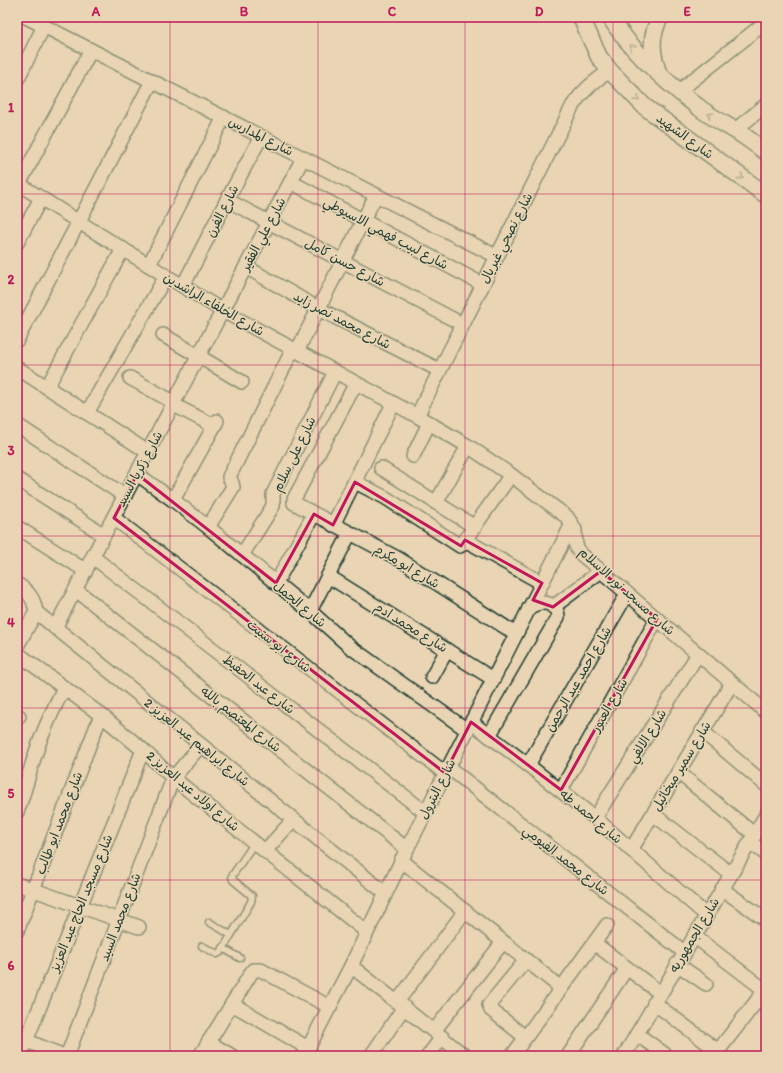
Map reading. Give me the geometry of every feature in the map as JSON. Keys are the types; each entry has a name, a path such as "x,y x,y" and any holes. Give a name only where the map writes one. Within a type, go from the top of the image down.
{"street":[{"name":"شارع المدارس","path":"26,17 496,256"},
{"name":"شارع الشهيد","path":"581,17 599,57 610,71 645,107 766,195"},
{"path":"610,17 618,31 630,45 679,91 698,107 735,130 766,152"},
{"path":"658,72 653,56 652,42 655,28 660,17"},
{"path":"679,91 766,22"},
{"path":"17,80 44,26"},
{"path":"18,183 91,50"},
{"name":"شارع نصحي غبريال","path":"417,416 573,105 582,93 598,78 610,71"},
{"path":"17,340 152,81"},
{"path":"735,130 766,105"},
{"path":"149,265 224,117"},
{"name":"شارع الفرن","path":"183,286 227,200 262,137"},
{"name":"شارع علي الفقير","path":"223,311 303,158"},
{"name":"شارع لبيب فهمي الاسيوطي","path":"290,182 482,284"},
{"name":"شارع الخلفاء الراشدين","path":"18,183 123,250 223,311 417,416"},
{"path":"208,527 232,487 229,477 295,350 319,309 376,194"},
{"path":"17,243 41,198"},
{"name":"شارع حسن كامل","path":"227,200 462,324"},
{"path":"47,387 123,250"},
{"name":"شارع محمد نصر زايد","path":"246,267 319,309 440,370"},
{"path":"87,413 166,276"},
{"name":"شارع زكريا السيد","path":"55,628 223,311"},
{"path":"162,335 242,382"},
{"path":"17,368 148,452"},
{"name":"شارع على سلام","path":"242,555 273,506 273,494 335,372"},
{"path":"130,378 174,404 215,424 174,500"},
{"name":"شارع ابو مكرم","path":"356,383 294,499 294,503 399,559 516,634"},
{"path":"334,525 393,404"},
{"path":"417,416 468,446 567,517 572,524"},
{"path":"413,456 429,423"},
{"path":"17,425 125,496"},
{"path":"436,503 468,446"},
{"path":"381,468 475,527"},
{"name":"شارع الجمل","path":"137,474 174,500 208,527 310,611 349,646 469,726"},
{"path":"355,482 386,498 458,545 464,542 511,476"},
{"path":"17,479 104,535"},
{"path":"276,583 314,514"},
{"name":"شارع ابو ستيت","path":"114,518 447,770"},
{"name":"شارع مسجد نور الاسلام","path":"572,524 575,530 576,546 578,551 766,712"},
{"name":"شارع البترول","path":"306,1052 351,966 425,812 572,524"},
{"path":"17,527 86,571"},
{"path":"310,611 350,533"},
{"path":"464,542 542,583"},
{"name":"شارع عبد الحفيظ","path":"93,557 425,812"},
{"path":"554,607 601,571"},
{"name":"شارع محمد ادم","path":"328,576 493,679"},
{"name":"شارع ابراهيم عبد العزيز 2","path":"17,584 28,592 35,604 36,612 55,628 385,893"},
{"name":"شارع المعتصم بالله","path":"76,590 404,854 465,911 561,988"},
{"name":"شارع احمد عبد الرحمن","path":"528,765 628,594"},
{"path":"489,736 558,617 558,613 554,607 549,604 538,603 529,608"},
{"path":"17,646 36,612"},
{"name":"شارع العبور","path":"561,790 657,619"},
{"path":"432,677 447,650"},
{"name":"شارع اولاد عبد العزيز 2","path":"17,653 101,715 143,750 173,778 367,932"},
{"name":"شارع الالفي","path":"595,818 698,654"},
{"name":"شارع سمير ميخائيل","path":"631,850 732,683"},
{"path":"17,812 40,740 64,688"},
{"name":"شارع محمد ابو طالب","path":"17,931 101,715"},
{"name":"شارع احمد طه","path":"469,726 489,736 561,790 706,915"},
{"path":"702,731 766,786"},
{"name":"شارع محمد السيد","path":"66,1056 173,778 201,745"},
{"name":"شارع مسجد الحاج عبد العزيز","path":"20,1056 22,1038 80,906 143,750"},
{"name":"شارع محمد الفيومي","path":"447,770 684,952"},
{"path":"678,772 752,838 766,854"},
{"path":"653,814 731,874"},
{"name":"شارع الجمهوريه","path":"624,1056 766,815"},
{"path":"265,851 293,820"},
{"path":"17,884 140,927"},
{"path":"722,888 766,920"},
{"path":"371,1056 400,1005 465,911"},
{"path":"512,1056 607,925"},
{"path":"594,943 627,968 716,1054 766,990 694,936"},
{"path":"428,1056 438,1034 503,942"},
{"path":"525,1037 491,1010 489,1005 526,960"},
{"path":"678,964 706,984"},
{"path":"351,966 465,1056"},
{"path":"568,1056 627,968"},
{"path":"200,1056 253,970 260,970 330,1007"},
{"path":"232,1004 306,1052"},
{"path":"637,1034 667,1056"},
{"path":"22,1038 66,1056"},
{"path":"208,1042 232,1056"}],"lane":[{"path":"202,946 217,954 221,952 251,902 252,898 250,894 233,880 232,874 255,842"},
{"path":"209,922 231,935"},
{"path":"223,948 240,958"}],"highlighted area":[{"path":"137,474 276,583 314,514 333,525 355,482 461,546 465,540 542,583 533,600 553,607 601,571 657,619 561,790 471,722 445,773 114,518"}]}
